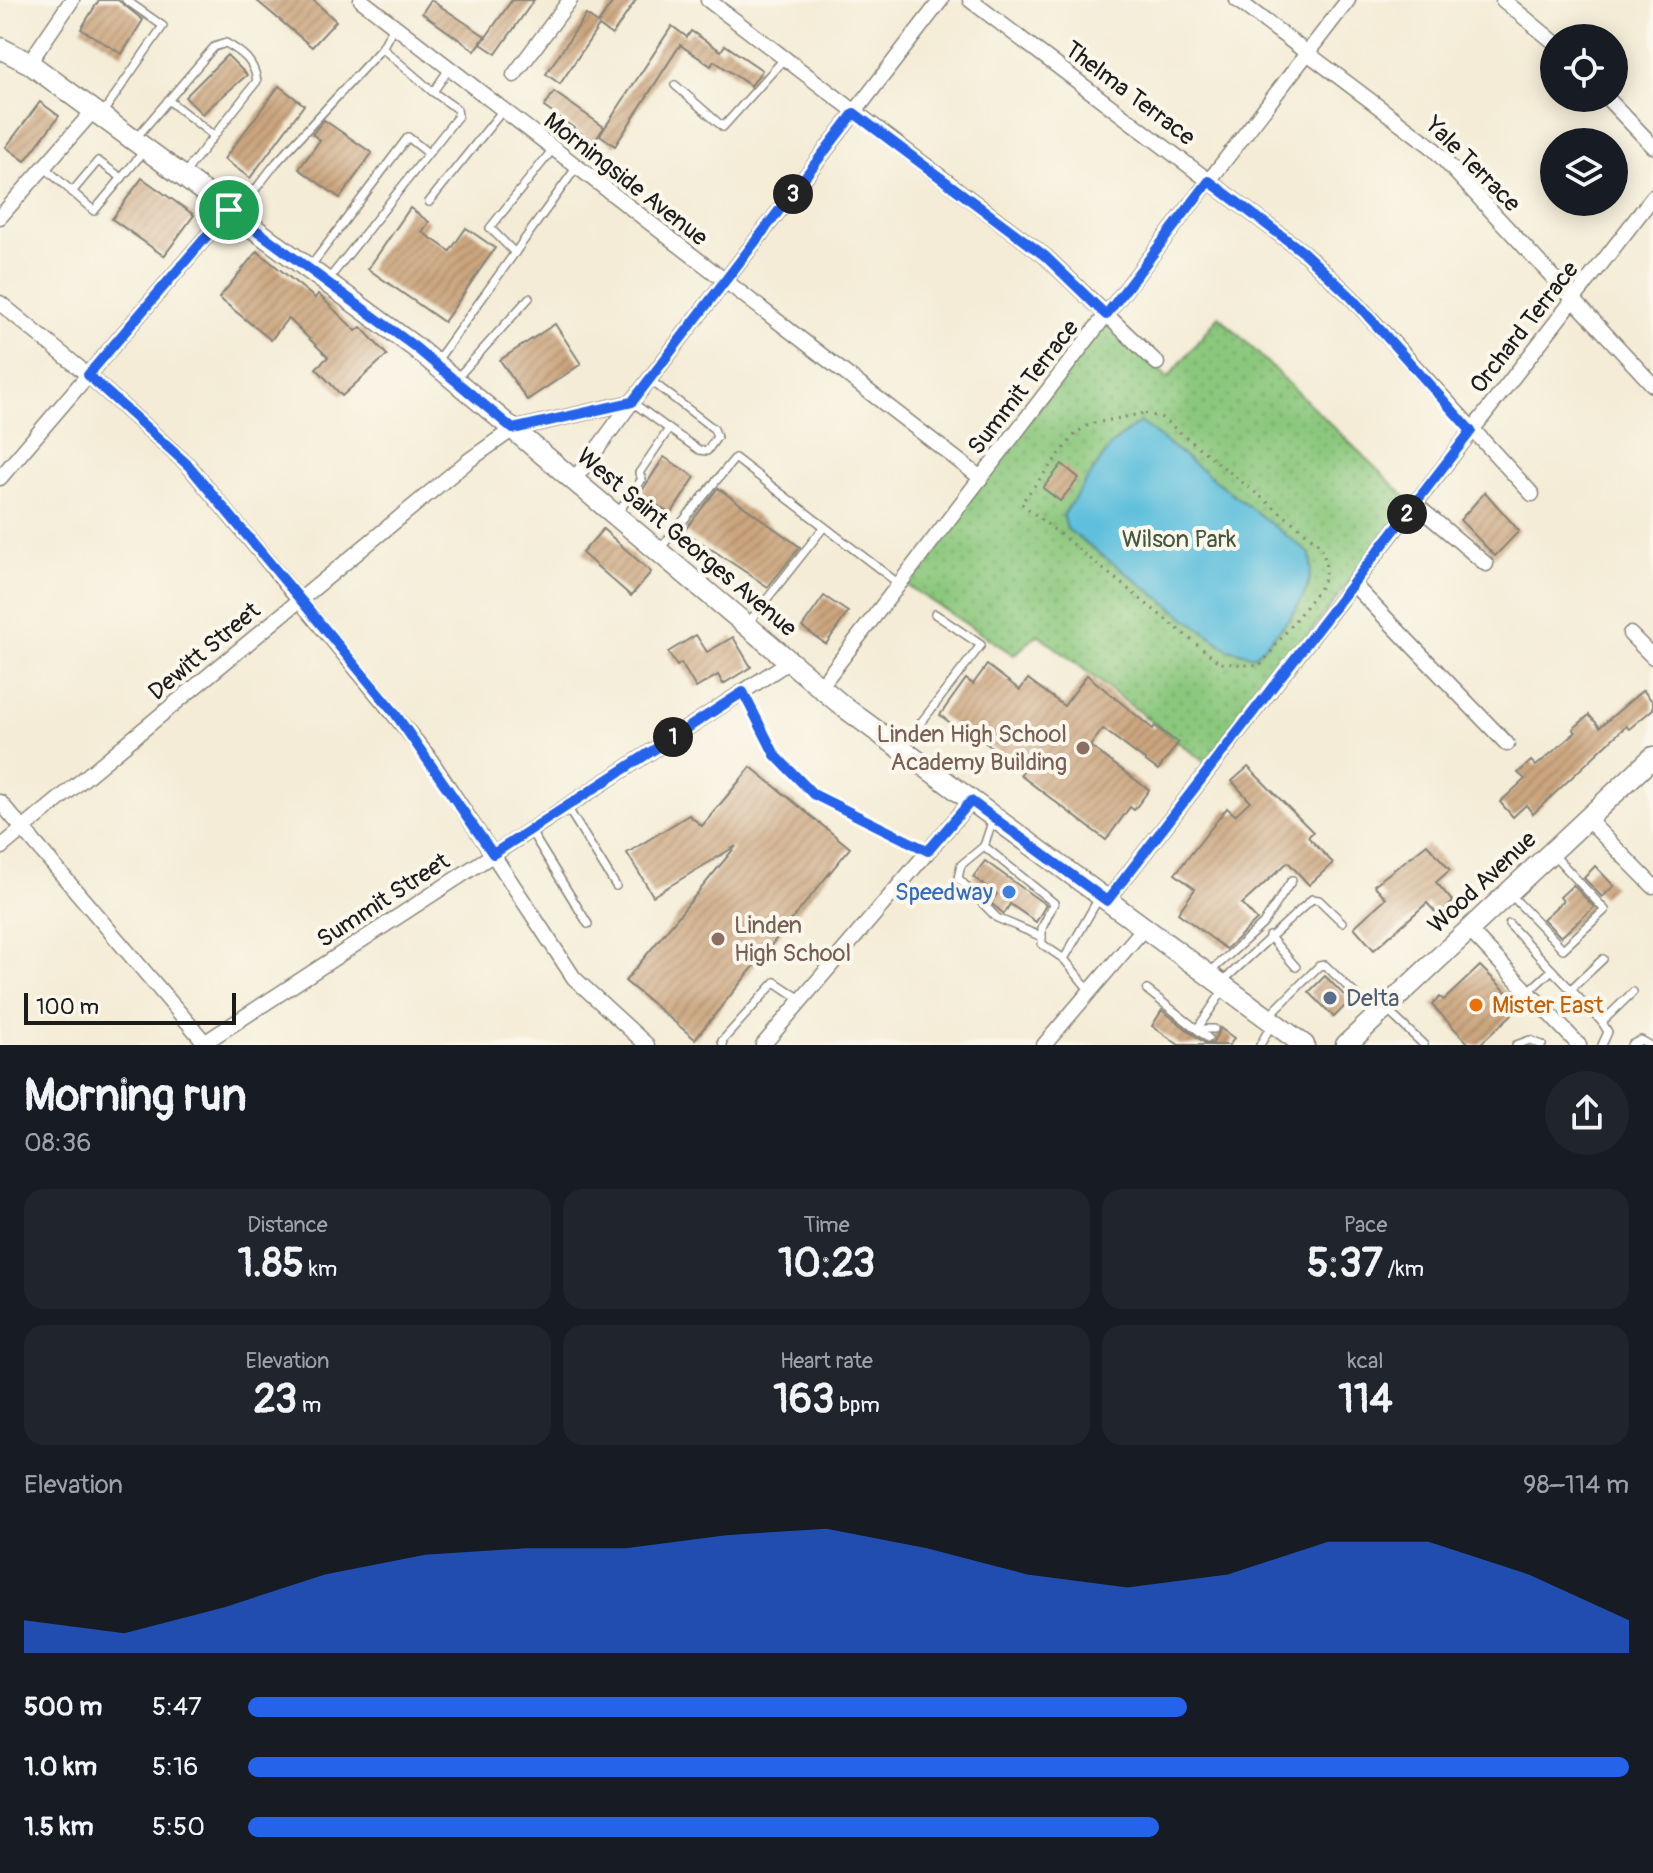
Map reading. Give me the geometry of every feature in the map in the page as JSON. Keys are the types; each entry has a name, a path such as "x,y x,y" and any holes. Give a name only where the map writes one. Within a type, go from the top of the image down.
{"main road":[{"name":"West Saint Georges Avenue","path":"0,48 29,63 456,380 820,687 1304,1045"},
{"name":"Wood Avenue","path":"1346,1045 1653,757"}],"street":[{"path":"29,63 72,0"},
{"name":"Morningside Avenue","path":"361,0 724,283 981,478"},
{"path":"514,75 570,0"},
{"path":"708,0 1045,256 1157,363"},
{"path":"574,480 941,0"},
{"name":"Thelma Terrace","path":"970,0 1303,252 1350,296 1532,494"},
{"name":"Yale Terrace","path":"1237,0 1432,147 1653,385"},
{"name":"Summit Terrace","path":"820,687 1348,0"},
{"path":"1503,0 1540,30"},
{"path":"1620,112 1653,146"},
{"path":"0,217 97,113"},
{"name":"Orchard Terrace","path":"1104,898 1353,584 1653,197"},
{"path":"0,478 232,213"},
{"path":"0,303 88,375 189,466 394,712 493,854 574,978 647,1045"},
{"path":"513,429 632,402"},
{"name":"Dewitt Street","path":"0,848 468,461 513,429"},
{"path":"1415,504 1486,564"},
{"path":"1353,584 1507,744"},
{"path":"1630,634 1653,657"},
{"name":"Summit Street","path":"204,1044 790,661"},
{"path":"763,1045 971,801"},
{"path":"0,802 204,1044"},
{"path":"1587,819 1653,886"},
{"path":"1044,1045 1144,928"},
{"path":"1469,930 1579,1045"}],"lane":[{"path":"97,113 163,26 126,0"},
{"path":"232,213 382,48 394,26"},
{"path":"44,167 94,211 122,178 168,100 214,47 226,43 245,54 255,69 257,81 183,176"},
{"path":"326,282 458,116 457,109 382,48"},
{"path":"675,85 723,127 784,59"},
{"path":"433,92 449,69"},
{"path":"168,100 214,136"},
{"path":"429,202 503,110"},
{"path":"308,268 408,137 428,153"},
{"path":"515,253 490,228 553,149"},
{"path":"72,192 98,161 122,178"},
{"path":"435,364 577,167"},
{"path":"456,380 529,298"},
{"path":"632,402 699,450 707,451 717,437 714,429 650,380"},
{"path":"616,516 642,479 639,473 669,429"},
{"path":"658,551 735,458 899,584"},
{"path":"746,625 824,527"},
{"path":"900,748 981,645 935,614"},
{"path":"743,692 775,755 813,794 928,851"},
{"path":"567,807 616,886"},
{"path":"993,817 984,846 961,865 958,878 997,918 1042,937"},
{"path":"530,830 588,924"},
{"path":"984,846 1054,903 1042,928 1042,944 1064,959 1090,991"},
{"path":"1509,892 1563,949 1605,910 1552,853"},
{"path":"1197,1030 1218,982 1292,880"},
{"path":"1064,959 1104,898"},
{"path":"1218,982 1312,899 1319,900 1342,922"},
{"path":"1509,924 1602,1022 1608,1032 1602,1045"},
{"path":"1269,936 1296,967"},
{"path":"1571,989 1603,959"},
{"path":"1260,1045 1270,1020 1325,965 1424,1045"},
{"path":"1528,992 1552,970"},
{"path":"723,1045 722,1041 775,982 802,1000"},
{"path":"1147,990 1208,1038"},
{"path":"1602,1022 1633,992"},
{"path":"1197,1030 1214,1029"},
{"path":"1516,1045 1530,1040 1542,1045"},
{"path":"1631,1045 1641,1040 1650,1045"}],"path":[{"path":"1145,413 1162,418 1316,541 1325,554 1327,571 1322,585 1260,666 1248,668 1220,663 1021,503 1076,433 1090,424 1145,413"}],"green space":[{"name":"Wilson Park","path":"1219,316 1411,502 1208,765 1038,634 1014,655 905,584 1106,321 1168,378"}],"water":[{"path":"1140,422 1310,554 1311,569 1303,598 1286,623 1254,656 1228,649 1067,529 1063,515 1112,444"}],"building":[{"path":"99,0 118,0 143,20 122,54 81,29"},
{"path":"256,0 313,0 336,21 312,47"},
{"path":"431,0 485,36 475,51 422,13"},
{"path":"512,0 534,0 496,54 481,44"},
{"path":"614,0 636,0 612,35 599,26 560,84 546,74 586,15 598,23"},
{"path":"672,26 687,37 691,31 721,51 725,45 762,70 751,86 714,61 711,66 680,45 615,146 600,135"},
{"path":"227,55 247,75 202,114 185,97"},
{"path":"279,86 304,105 250,178 224,159"},
{"path":"554,92 604,127 594,142 544,107"},
{"path":"40,102 59,116 25,161 6,147"},
{"path":"324,120 372,153 340,198 299,169 320,140 312,134"},
{"path":"142,178 194,215 164,256 112,219"},
{"path":"410,208 429,222 422,232 450,251 466,228 495,248 444,322 368,269"},
{"path":"257,251 315,298 318,294 356,331 361,327 387,355 342,396 316,368 328,357 288,318 271,340 219,298"},
{"path":"555,324 581,364 527,400 500,360"},
{"path":"664,457 695,477 671,514 640,494"},
{"path":"1062,464 1079,478 1060,501 1043,488"},
{"path":"718,488 800,547 768,587 684,531"},
{"path":"1485,492 1519,531 1495,556 1460,520"},
{"path":"603,529 651,572 631,596 582,553"},
{"path":"824,596 848,612 826,644 802,627"},
{"path":"696,635 707,652 733,637 751,667 723,684 718,675 696,688 681,663 677,666 668,652"},
{"name":"Linden High School Academy Building","path":"987,665 1020,690 1028,679 1064,706 1087,675 1153,729 1155,726 1178,743 1158,770 1103,729 1090,746 1149,790 1134,810 1130,807 1106,840 1020,775 1023,771 967,729 964,733 940,715 966,679 973,684"},
{"path":"1643,690 1653,702 1653,709 1629,729 1626,726 1533,814 1526,805 1513,817 1500,802 1525,779 1518,773 1531,761 1536,766 1576,732 1573,729 1589,715 1600,727"},
{"name":"Linden High School","path":"751,767 850,848 695,1039 625,981 736,846 653,896 627,853 689,815 702,826"},
{"path":"1248,767 1313,832 1308,837 1333,863 1309,885 1288,862 1242,904 1257,920 1226,949 1178,913 1195,889 1175,874 1227,808 1235,815 1250,801 1232,781"},
{"path":"1427,844 1450,870 1436,882 1453,902 1438,915 1427,903 1374,950 1354,927 1386,898 1374,885"},
{"path":"985,861 1046,905 1036,922 1010,904 1004,914 991,903 997,894 973,877"},
{"path":"1595,866 1614,886 1602,897 1584,878"},
{"path":"1573,885 1594,907 1561,937 1543,919 1563,901 1560,897"},
{"name":"Mister East","path":"1480,966 1521,1006 1479,1045 1470,1045 1432,1005 1440,997 1444,1000"},
{"path":"1325,976 1350,1001 1334,1017 1309,992"},
{"path":"1162,1010 1206,1044 1213,1043 1220,1028 1234,1038 1230,1045 1179,1045 1152,1026"}],"place":[{"name":"Linden High School Academy Building","path":"1083,748"},
{"name":"Speedway","path":"1009,892"},
{"name":"Linden High School","path":"718,939"},
{"name":"Delta","path":"1330,998"},
{"name":"Mister East","path":"1476,1005"}],"route":[{"path":"854,113 1045,256 1106,315 1209,181 1303,252 1350,296 1471,431 1107,901 971,801 928,851 813,794 775,755 743,692 493,854 428,756 394,712 189,466 88,375 229,210 415,347 513,429 632,402 854,113"}]}
